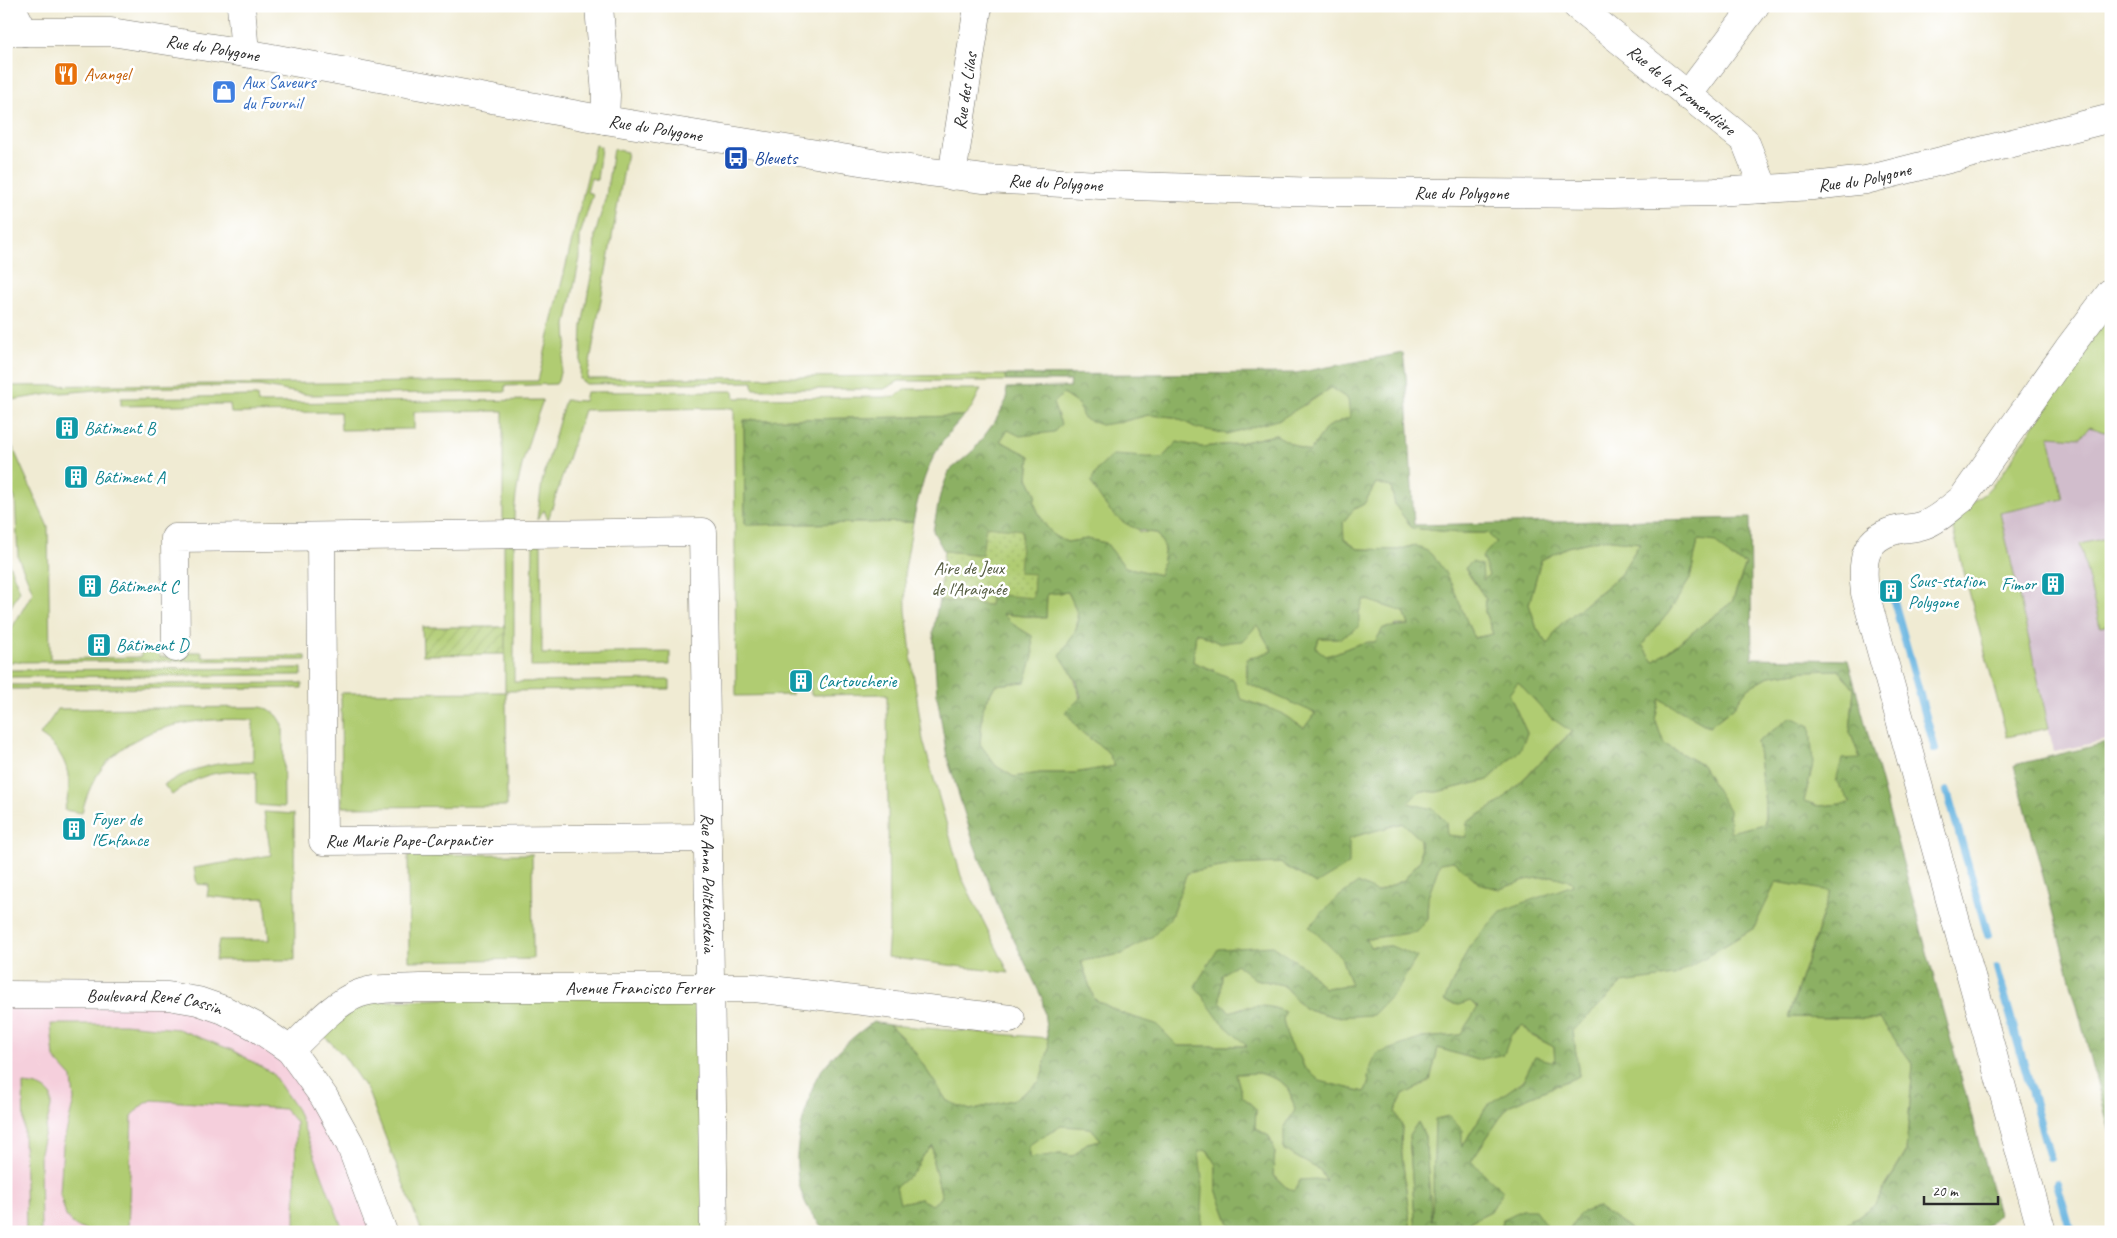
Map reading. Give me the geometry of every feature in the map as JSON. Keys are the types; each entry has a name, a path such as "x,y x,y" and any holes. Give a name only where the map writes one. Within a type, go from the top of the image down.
{"street":[{"path":"11,6 15,32"},
{"path":"242,6 245,53"},
{"path":"598,6 606,94 605,120"},
{"name":"Rue des Lilas","path":"952,176 978,6"},
{"name":"Rue de la Fromendière","path":"1577,6 1745,141 1764,189"},
{"path":"1687,96 1754,6"},
{"name":"Rue du Polygone","path":"15,32 111,32 245,53 605,120 952,176 1090,184 1322,192 1611,194 1813,186 1866,180 2111,118"},
{"path":"2042,1232 1865,593 1863,573 1869,547 1880,534 1924,525 1944,514 1962,499 2068,349 2111,292"},
{"name":"Rue Anna Politkovskaia","path":"321,537 703,532 714,1232"},
{"path":"176,648 175,538 321,537"},
{"name":"Rue Marie Pape-Carpantier","path":"321,537 323,841 708,838"},
{"name":"Avenue Francisco Ferrer","path":"290,1050 342,1003 358,994 374,990 420,988 755,988 1010,1019"},
{"name":"Boulevard René Cassin","path":"6,995 168,996 198,1001 224,1010 256,1026 290,1050 324,1097 350,1144 383,1232"}],"shaded area":[{"name":"Fimor","path":"2111,315 2111,739 2054,752 2000,513 2063,499 2049,436"},
{"path":"6,995 168,996 290,1050 383,1232 6,1232"}],"green space":[{"path":"595,145 601,147 597,180 591,178 587,192 593,194 580,235 580,258 566,325 567,342 556,384 505,386 505,392 310,395 259,386 118,388 50,394 6,401 6,386 538,381"},
{"path":"613,149 627,152 587,379 1005,375 1006,381 899,381 884,389 753,389 753,382 586,384 580,379 582,326 594,260 595,235 606,196"},
{"path":"2111,309 2111,431 2104,432 2089,427 2081,438 2049,436 2063,499 2000,513 2049,728 2007,737 1950,518 1985,493 2000,477"},
{"path":"1403,353 1406,376 1414,525 1750,518 1752,658 1848,660 1998,1214 1982,1232 1836,1232 1875,1204 1906,1153 1913,1064 1880,1019 1788,1017 1831,891 1776,882 1754,928 1674,976 1622,983 1573,1031 1579,1076 1508,1106 1471,1161 1503,1191 1491,1211 1463,1225 1470,1224 1476,1232 1416,1232 1409,1136 1418,1122 1425,1136 1432,1221 1435,1119 1449,1116 1462,1130 1462,1147 1487,1106 1523,1081 1535,1057 1555,1062 1554,1047 1532,1035 1523,1025 1511,1035 1504,1054 1477,1060 1438,1048 1430,1081 1403,1095 1395,1111 1402,1126 1401,1147 1411,1232 1239,1232 1229,1224 1216,1189 1216,1165 1207,1150 1199,1151 1203,1189 1201,1232 827,1232 815,1218 800,1188 797,1172 799,1138 813,1085 818,1075 843,1046 873,1022 889,1025 910,1045 947,1101 970,1110 1016,1099 1040,1081 1049,1048 1042,998 1000,911 974,844 947,757 937,695 933,631 939,600 990,605 991,594 1033,597 1019,573 982,555 944,551 933,531 940,495 949,471 973,451 996,420 1007,399 1006,388 1070,387 1071,381 1006,381 1005,375 1296,373","holes":["1331,388 1348,399 1350,417 1327,427 1309,452 1276,435 1234,444 1201,447 1177,442 1162,458 1113,455 1098,469 1091,482 1110,510 1134,528 1157,533 1165,548 1160,575 1125,567 1106,543 1087,539 1067,542 1054,536 1043,522 1034,503 1036,494 1028,478 1030,456 1000,441 1008,430 1020,436 1054,432 1061,424 1053,404 1063,394 1079,405 1083,418 1101,425 1148,415 1174,417 1197,428 1227,434 1281,419","1376,483 1391,487 1395,505 1412,528 1459,533 1487,533 1496,542 1482,557 1489,575 1483,580 1482,565 1472,562 1465,568 1486,599 1485,612 1493,634 1474,638 1451,583 1439,563 1428,551 1415,545 1398,550 1358,549 1344,539 1343,522 1354,509 1364,504","1603,539 1640,543 1620,575 1559,626 1548,644 1537,629 1529,604 1541,560 1567,547","1698,540 1716,542 1731,558 1746,564 1732,602 1654,662 1642,645 1669,612 1690,579","1068,592 1077,612 1078,625 1072,638 1060,655 1077,682 1081,697 1066,712 1080,731 1107,751 1115,766 1074,773 1040,773 1014,777 996,766 980,744 983,708 995,685 1025,682 1033,657 1032,636 1014,625 1003,614 1046,618 1047,594","1364,599 1404,612 1409,625 1383,628 1375,642 1356,645 1326,656 1316,648 1319,638 1341,638 1359,627 1359,612","1257,625 1272,651 1247,659 1247,683 1315,713 1304,728 1279,712 1241,699 1233,679 1193,662 1196,632 1219,643 1243,641","1839,670 1854,689 1850,732 1860,758 1842,759 1836,781 1851,803 1819,806 1804,801 1813,764 1810,726 1791,717 1757,742 1765,803 1765,824 1730,832 1729,810 1702,765 1664,744 1655,719 1660,699 1709,727 1734,707 1748,688 1769,676 1804,671","1518,682 1550,717 1572,732 1499,803 1467,822 1466,837 1447,835 1446,822 1433,809 1408,803 1420,791 1437,792 1488,780 1520,750 1527,733 1509,694","1403,823 1420,839 1421,859 1404,880 1377,892 1358,883 1337,898 1309,926 1341,957 1351,985 1324,988 1306,968 1273,946 1218,949 1195,986 1220,1021 1247,1046 1178,1046 1156,1024 1123,1014 1094,999 1081,961 1122,954 1153,936 1171,917 1187,873 1232,865 1280,863 1316,884 1349,864 1349,838","1453,861 1482,885 1500,889 1525,880 1552,876 1571,881 1573,885 1501,911 1469,947 1444,1001 1458,1005 1470,1001 1478,1007 1460,1035 1422,1038 1376,1054 1368,1075 1369,1085 1364,1092 1320,1081 1304,1067 1300,1057 1289,1043 1283,1020 1285,1012 1265,1006 1244,1008 1230,1012 1220,1001 1222,975 1236,964 1255,979 1283,985 1304,1008 1335,1017 1373,1015 1397,990 1417,957 1391,946 1371,947 1365,939 1417,932 1427,918 1428,897 1440,863","1259,1073 1275,1079 1288,1089 1295,1110 1284,1128 1284,1150 1320,1170 1326,1181 1316,1179 1300,1180 1294,1191 1286,1187 1273,1175 1275,1152 1269,1136 1255,1129 1256,1109 1242,1096 1236,1074","1061,1126 1091,1128 1101,1140 1087,1143 1073,1156 1060,1154 1029,1158 1029,1146","933,1146 933,1162 942,1197 932,1205 920,1199 900,1203 896,1187 914,1172 924,1155"]},
{"path":"1331,388 1348,399 1351,417 1327,427 1309,452 1275,435 1234,444 1201,447 1177,442 1162,458 1150,457 1139,532 1157,533 1165,548 1160,575 1125,567 1106,543 1087,539 1067,542 1054,536 1043,522 1034,503 1036,494 1028,478 1030,456 1000,441 1008,430 1061,424 1053,404 1063,394 1079,405 1121,422 1148,415 1174,417 1197,428 1305,405"},
{"path":"906,389 981,389 972,407 964,416 744,420 745,525 913,522 905,569 906,610 923,740 961,876 1009,973 887,957 889,930 887,694 811,695 810,677 792,677 792,695 736,696 734,408 584,410 548,520 544,510 537,520 542,482 565,400 584,401 586,392 734,391 735,398 894,397"},
{"path":"257,396 258,403 543,400 520,474 514,520 503,521 503,411 414,412 414,429 341,430 340,412 231,413 230,404 121,406 121,398"},
{"path":"964,416 944,440 930,464 920,491 913,522 745,525 744,420"},
{"path":"6,432 48,527 50,659 141,657 141,652 159,652 159,657 182,657 182,652 202,652 202,657 306,656 306,660 6,662 6,638 33,592 18,557 15,498 6,485"},
{"path":"1376,483 1391,487 1395,505 1412,528 1458,533 1487,533 1496,542 1483,557 1489,575 1483,580 1465,569 1486,599 1485,612 1493,634 1474,638 1466,620 1415,545 1398,550 1358,549 1343,539 1343,522 1354,509 1364,504"},
{"name":"Aire de Jeux de l'Araignée","path":"986,526 1022,530 1019,573 1034,574 1033,598 991,594 990,605 939,600 944,551 982,555"},
{"path":"2111,537 2111,625 2100,627 2080,544"},
{"path":"1603,539 1640,543 1620,575 1559,626 1549,645 1537,629 1529,604 1541,560 1567,547"},
{"path":"1698,540 1716,541 1731,558 1746,564 1732,602 1654,662 1642,645 1669,612 1690,579"},
{"path":"504,544 514,544 514,682 670,680 670,689 505,691"},
{"path":"533,544 541,544 542,654 670,652 670,665 531,667"},
{"path":"6,546 7,559 20,591 6,615"},
{"path":"1068,592 1076,611 1077,625 1072,638 1061,655 1073,675 1080,699 1080,731 1107,751 1115,766 1074,773 1040,773 1014,777 996,766 980,744 983,708 995,685 1025,682 1032,636 1014,625 1002,614 1046,618 1047,594"},
{"path":"1364,599 1404,612 1409,625 1396,625 1375,642 1356,645 1326,656 1316,648 1319,638 1341,638 1359,612"},
{"path":"1257,625 1272,651 1247,659 1247,683 1316,713 1304,728 1279,712 1241,699 1214,670 1193,662 1196,632 1219,643"},
{"path":"422,627 505,627 505,654 423,655"},
{"path":"302,668 302,675 6,677 6,670"},
{"path":"1839,670 1854,689 1850,732 1860,758 1851,803 1819,806 1804,801 1813,764 1757,742 1765,803 1765,824 1730,832 1702,765 1664,744 1655,719 1660,699 1709,727 1734,707 1748,688 1769,676 1804,671"},
{"path":"1518,681 1550,717 1572,731 1499,803 1468,822 1466,837 1447,836 1408,803 1420,791 1437,792 1488,780 1520,750 1527,733 1509,694"},
{"path":"302,683 302,688 6,689 6,685"},
{"path":"506,692 507,806 342,807 341,693"},
{"path":"260,707 274,713 283,725 284,807 256,805 256,772 222,772 212,774 193,781 172,795 164,785 185,774 207,766 253,762 253,720 225,719 198,721 172,726 147,734 125,746 106,763 92,785 82,813 64,810 69,788 66,768 57,750 40,735 58,709"},
{"path":"2111,742 2111,1136 2014,765"},
{"path":"264,812 294,814 295,960 215,960 219,940 269,940 265,898 236,899 207,896 209,885 197,884 194,868 271,855"},
{"path":"1403,823 1420,839 1421,859 1404,880 1377,892 1341,957 1351,985 1324,988 1306,968 1218,949 1220,1021 1248,1046 1178,1046 1155,1024 1123,1014 1094,999 1081,961 1122,954 1171,917 1187,873 1232,865 1280,863 1316,884 1348,838"},
{"path":"532,854 533,959 409,961 408,855"},
{"path":"1453,861 1482,885 1500,889 1525,880 1552,876 1571,881 1574,886 1543,897 1444,1001 1458,1005 1470,1001 1478,1008 1460,1035 1422,1038 1368,1075 1369,1085 1364,1092 1320,1082 1304,1067 1300,1057 1289,1043 1283,1020 1247,1006 1230,1012 1220,1001 1222,975 1236,963 1255,979 1283,985 1304,1008 1335,1017 1391,946 1371,947 1364,939 1417,932 1427,918 1428,897 1440,863"},
{"path":"1776,882 1831,890 1788,1017 1880,1019 1913,1064 1906,1152 1875,1204 1836,1232 1635,1232 1598,1207 1580,1213 1569,1231 1550,1231 1503,1219 1501,1232 1476,1232 1470,1224 1460,1226 1491,1211 1502,1192 1471,1161 1508,1106 1579,1076 1573,1031 1622,982 1674,976 1754,928"},
{"path":"710,988 714,1232 422,1232 368,1092 344,1056 315,1027 342,1003"},
{"path":"51,1024 124,1024 178,1029 232,1050 272,1073 297,1110 344,1232 295,1232 296,1122 285,1109 152,1100 141,1106 132,1116 128,1232 91,1232 76,1227 66,1216 60,1194 63,1145 74,1100 72,1078 54,1058"},
{"path":"889,1025 1048,1038 1049,1048 1040,1081 1016,1099 970,1110 947,1101 910,1045"},
{"path":"1523,1025 1532,1036 1554,1047 1555,1063 1535,1057 1523,1081 1487,1106 1461,1148 1432,1227 1425,1136 1418,1122 1409,1136 1416,1232 1411,1232 1401,1147 1402,1126 1395,1111 1403,1095 1430,1081 1438,1048 1477,1060"},
{"path":"1259,1073 1275,1079 1284,1085 1288,1089 1293,1101 1295,1110 1285,1128 1284,1150 1320,1170 1326,1181 1295,1192 1286,1187 1273,1174 1275,1152 1269,1136 1255,1129 1256,1109 1242,1096 1236,1074"},
{"path":"23,1084 38,1086 51,1095 51,1107 40,1152 41,1232 26,1232"},
{"path":"1060,1125 1091,1128 1101,1140 1087,1143 1073,1156 1060,1154 1029,1158 1029,1146"},
{"path":"933,1146 933,1162 942,1197 932,1205 920,1199 900,1203 895,1187 913,1172 924,1154"},
{"path":"1199,1150 1207,1150 1216,1165 1216,1189 1229,1224 1239,1232 1201,1232"},
{"path":"1598,1207 1635,1232 1501,1232 1503,1219 1522,1210 1535,1210 1550,1231 1569,1231 1580,1213"}],"waterway":[{"path":"1894,601 1935,749"},
{"path":"1947,791 1988,935"},
{"path":"1997,968 2050,1158"},
{"path":"2057,1183 2071,1232"}],"place":[{"name":"Avangel","path":"66,74"},
{"name":"Aux Saveurs du Fournil","path":"224,92"},
{"name":"Bleuets","path":"736,158"},
{"name":"Bâtiment B","path":"67,428"},
{"name":"Bâtiment A","path":"76,477"},
{"name":"Fimor","path":"2053,584"},
{"name":"Bâtiment C","path":"90,586"},
{"name":"Sous-station Polygone","path":"1891,591"},
{"name":"Bâtiment D","path":"99,645"},
{"name":"Cartoucherie","path":"801,681"},
{"name":"Foyer de l'Enfance","path":"74,829"}]}
